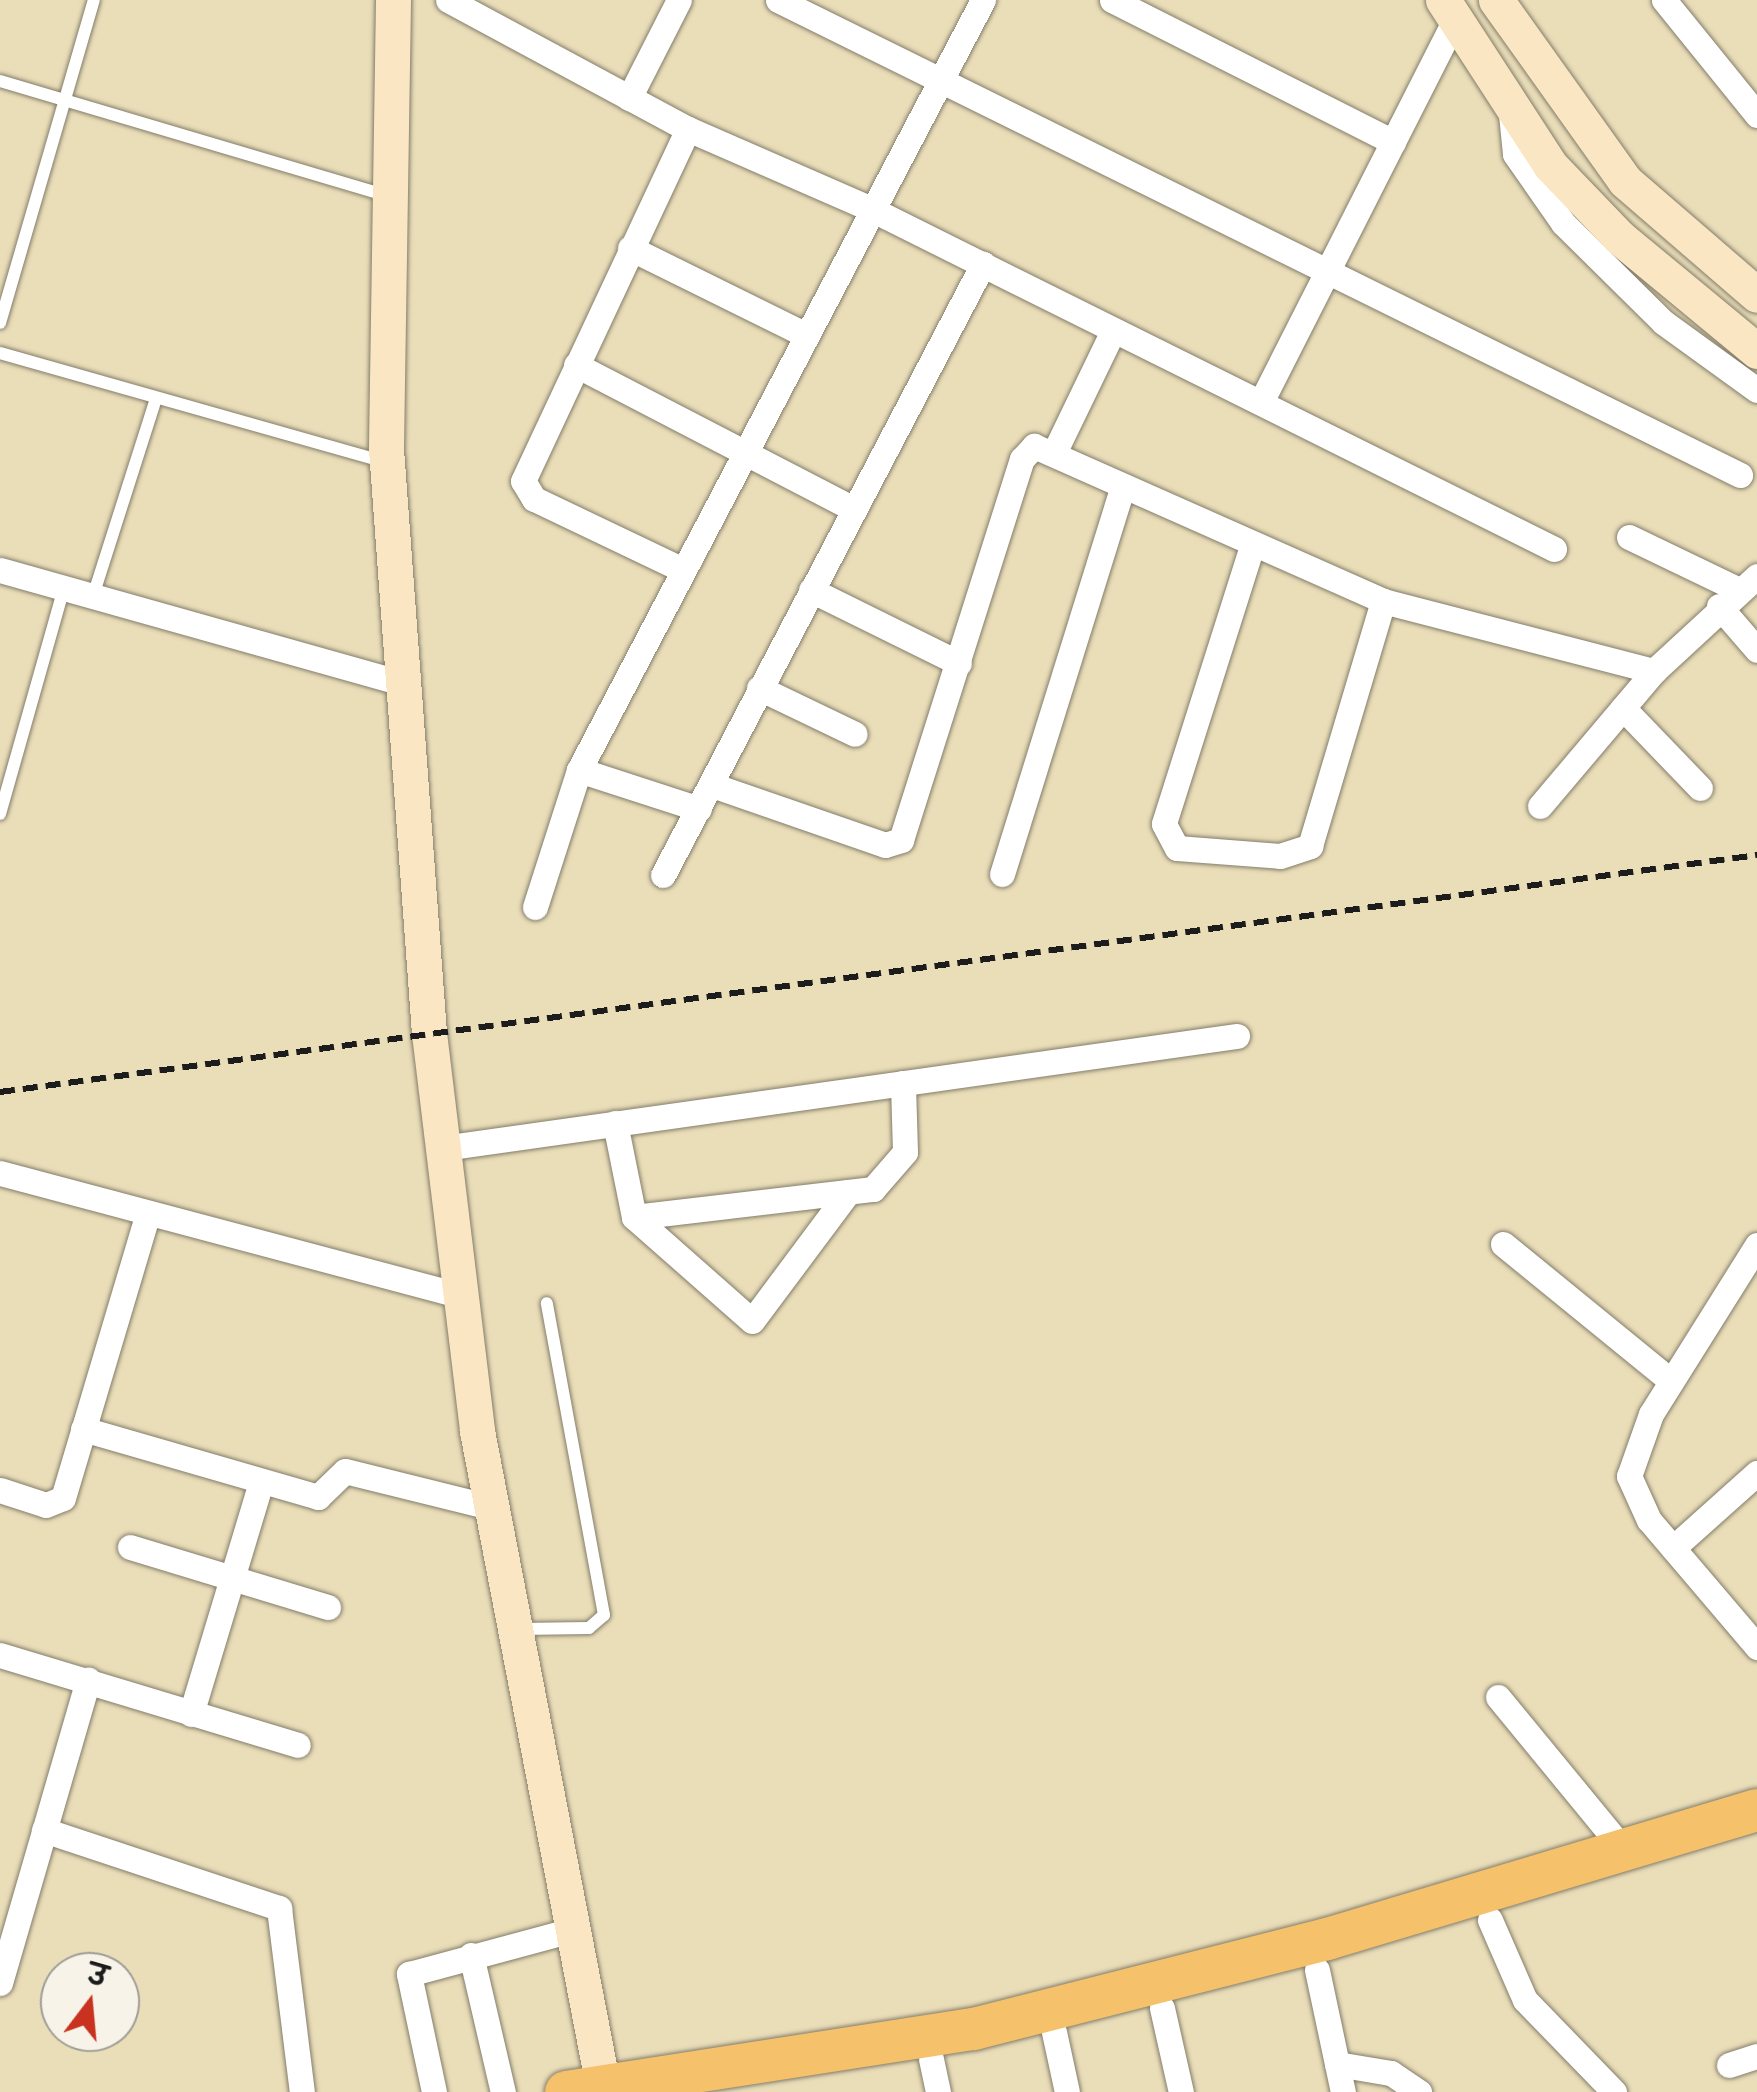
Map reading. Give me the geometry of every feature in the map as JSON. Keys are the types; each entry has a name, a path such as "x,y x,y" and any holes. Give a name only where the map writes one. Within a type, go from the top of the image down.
{"highway":[{"path":"591,2090 974,2030 1627,1854 1757,1810"},
{"path":"711,2092 935,2075 1054,2032 1317,1970 1757,1836"}],"main road":[{"path":"393,0 387,462 443,1148 490,1507 568,1930 591,2090"},
{"path":"1496,0 1625,181 1750,290"},
{"path":"1449,9 1550,165 1720,327 1757,352"}],"street":[{"path":"448,0 688,129 871,209 1554,549"},
{"path":"629,98 679,0"},
{"path":"778,0 1740,476"},
{"path":"535,907 579,770 804,334 983,0"},
{"path":"1112,0 1393,142"},
{"path":"1664,0 1757,115"},
{"path":"1261,402 1393,142 1449,9"},
{"path":"1510,104 1514,154 1564,222 1663,322 1757,390"},
{"path":"681,569 526,490 525,470 688,129"},
{"path":"630,248 804,334"},
{"path":"663,875 982,264"},
{"path":"1054,452 1113,331"},
{"path":"576,365 854,509"},
{"path":"712,784 894,844 905,833 1022,459 1034,446 1054,452 1250,549 1382,602 1654,671"},
{"path":"1002,874 1122,489"},
{"path":"1630,537 1738,590 1757,650"},
{"path":"1250,549 1164,824 1178,848 1280,856 1310,846 1382,602"},
{"path":"0,570 403,684"},
{"path":"811,590 959,663"},
{"path":"1540,806 1654,671 1738,590"},
{"path":"760,688 856,734"},
{"path":"1623,708 1700,788"},
{"path":"579,770 699,809"},
{"path":"443,1148 1236,1036"},
{"path":"634,1217 848,1192 887,1183 898,1168 903,1083"},
{"path":"615,1123 634,1217 752,1321 848,1192"},
{"path":"0,1172 460,1296"},
{"path":"0,1490 57,1505 148,1214"},
{"path":"1503,1244 1671,1381"},
{"path":"1757,1244 1635,1444 1628,1476 1673,1548 1757,1647"},
{"path":"83,1429 318,1498 338,1473 353,1472 490,1507"},
{"path":"1673,1548 1757,1473"},
{"path":"191,1714 261,1482"},
{"path":"130,1548 328,1607"},
{"path":"0,1655 298,1746"},
{"path":"0,1983 88,1680"},
{"path":"1498,1698 1627,1854"},
{"path":"44,1830 279,1908 302,2092"},
{"path":"1490,1920 1525,2000 1614,2092"},
{"path":"434,2092 409,1974 568,1930"},
{"path":"471,1954 503,2092"},
{"path":"1317,1970 1343,2092"},
{"path":"1162,2008 1181,2092"},
{"path":"1054,2032 1067,2092"},
{"path":"1728,2065 1757,2056"},
{"path":"1337,2064 1390,2072 1419,2092"}],"lane":[{"path":"0,323 94,0"},
{"path":"0,81 390,196"},
{"path":"0,352 387,462"},
{"path":"93,596 156,398"},
{"path":"0,814 64,588"},
{"path":"512,1630 589,1628 604,1615 547,1302"}],"railway":[{"path":"0,1092 1757,855"}]}
